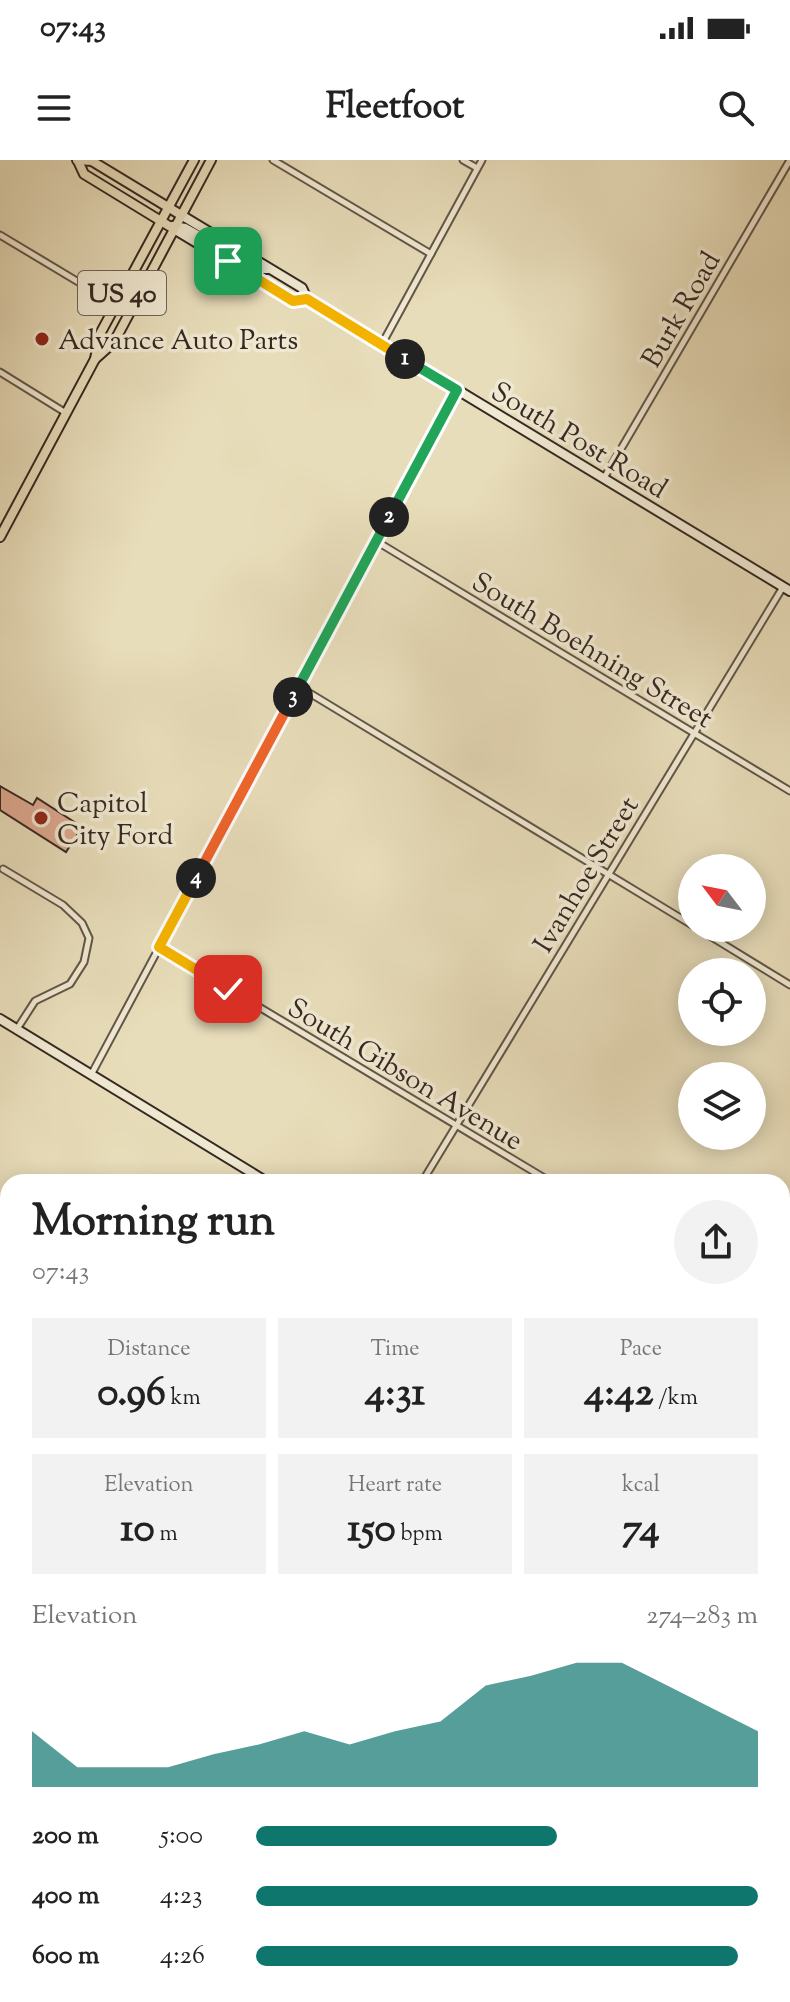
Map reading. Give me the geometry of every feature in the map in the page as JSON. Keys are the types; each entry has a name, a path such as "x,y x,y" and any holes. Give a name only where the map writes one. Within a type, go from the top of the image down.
{"main road":[{"path":"175,211 92,161 78,160 84,174 167,226 185,228 259,269 269,269"},
{"name":"US 40","path":"95,359 114,342 175,211 194,160"},
{"name":"US 40","path":"0,537 3,526 95,359 100,334 116,305 175,211 212,160"},
{"name":"South Post Road","path":"175,211 302,288 307,299 786,589"},
{"name":"South Post Road","path":"167,226 293,301 307,299"},
{"path":"0,1019 254,1174"}],"street":[{"path":"273,160 431,254"},
{"path":"463,160 477,168"},
{"path":"382,345 482,160"},
{"name":"Burk Road","path":"604,479 790,160"},
{"path":"0,235 116,305"},
{"path":"0,372 67,414"},
{"path":"91,1076 457,390"},
{"name":"South Boehning Street","path":"376,541 790,791"},
{"name":"Ivanhoe Street","path":"427,1174 695,732 786,589"},
{"path":"298,686 678,916"},
{"path":"3,869 63,905 82,923 89,938 84,962 70,984 35,1001 17,1029"},
{"path":"720,942 790,985"},
{"name":"South Gibson Avenue","path":"159,947 537,1174"}],"building":[{"name":"Capitol City Ford","path":"0,786 33,805 37,798 82,827 66,852 0,810"}],"place":[{"name":"Advance Auto Parts","path":"42,339"},
{"name":"Capitol City Ford","path":"41,818"}],"route":[{"path":"228,261 293,301 307,299 457,390 159,947 228,989"}]}
